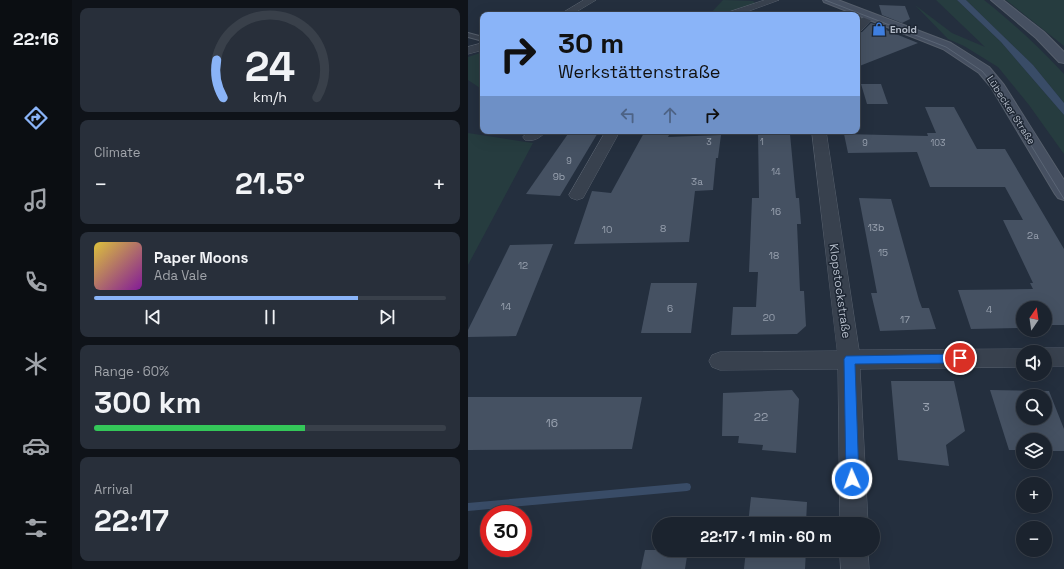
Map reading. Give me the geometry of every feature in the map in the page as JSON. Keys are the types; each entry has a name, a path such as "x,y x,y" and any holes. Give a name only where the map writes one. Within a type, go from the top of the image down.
{"main road":[{"name":"Lübecker Straße","path":"828,0 860,12"},
{"path":"996,0 1040,35 1064,59"},
{"name":"Lübecker Straße","path":"860,12 947,46 984,70 997,85 1064,194"}],"street":[{"path":"569,12 591,0"},
{"path":"738,12 774,0"},
{"path":"860,26 870,16"},
{"path":"468,51 480,47"},
{"path":"577,195 611,134"},
{"name":"Klopstockstraße","path":"819,134 849,359 854,517"},
{"path":"1052,357 1064,357"},
{"path":"720,361 1016,358"},
{"path":"854,557 855,569"}],"lane":[{"path":"468,35 480,38"}],"green space":[{"path":"723,0 753,1 756,4 731,12 712,12"},
{"path":"936,0 957,0 1001,42 1064,115 1064,154 1029,105 998,67 964,46 948,39 915,5 952,33 985,47"},
{"path":"966,0 984,0 1015,26 1055,64 1064,74 1064,103 1033,65"},
{"path":"1006,0 1064,0 1064,46"},
{"path":"480,53 480,88 468,80 468,57"},
{"path":"468,133 533,143 468,265"}],"water":[{"path":"957,0 966,0 1033,65 1064,103 1064,115 1001,42"}],"building":[{"path":"879,5 905,6 910,19 902,23 882,15"},
{"path":"871,23 918,43 860,66 860,32"},
{"path":"861,84 881,84 888,104 867,104"},
{"path":"925,107 954,107 977,149 1005,149 1064,249 1064,325 1052,325 1052,301 1016,301 1016,328 971,329 958,290 1033,289 1030,283 1033,283 1003,220 1023,220 1005,187 930,187 917,152 848,153 844,134 928,136 927,133 936,133"},
{"path":"568,134 597,134 560,196 526,194"},
{"path":"643,134 670,134 668,137 721,135 718,158 716,158 713,190 695,191 689,242 574,244 592,191 611,193"},
{"path":"758,134 790,134 796,198 799,198 801,224 797,224 800,291 804,291 806,326 797,334 731,335 733,307 756,307 758,272 749,272 752,198 759,198"},
{"path":"859,198 891,199 919,300 922,308 929,308 936,329 880,331 871,293 877,293"},
{"path":"553,244 516,336 468,337 468,330 510,245"},
{"path":"651,283 697,283 691,333 641,333"},
{"path":"891,381 954,381 965,431 946,445 949,466 898,460"},
{"path":"792,390 799,399 796,453 762,450 763,445 738,443 739,436 722,436 723,393"},
{"path":"990,390 1016,390 1016,425 1052,425 1052,399 1064,429 1064,451 1052,451 1052,433 1016,433 1016,450 1009,450"},
{"path":"468,397 642,397 632,449 468,450"},
{"path":"751,497 807,502 806,517 749,517"},
{"path":"645,550 652,550 652,557 687,557 685,569 641,569"},
{"path":"745,557 806,557 805,569 744,569"}],"waterway":[{"path":"468,507 687,487"}],"tram line":[{"path":"825,0 856,12"},
{"path":"860,14 946,47 982,71 994,85 1064,199"}],"place":[{"name":"Enold","path":"879,29"}],"route":[{"path":"852,479 849,359 960,358"}]}
